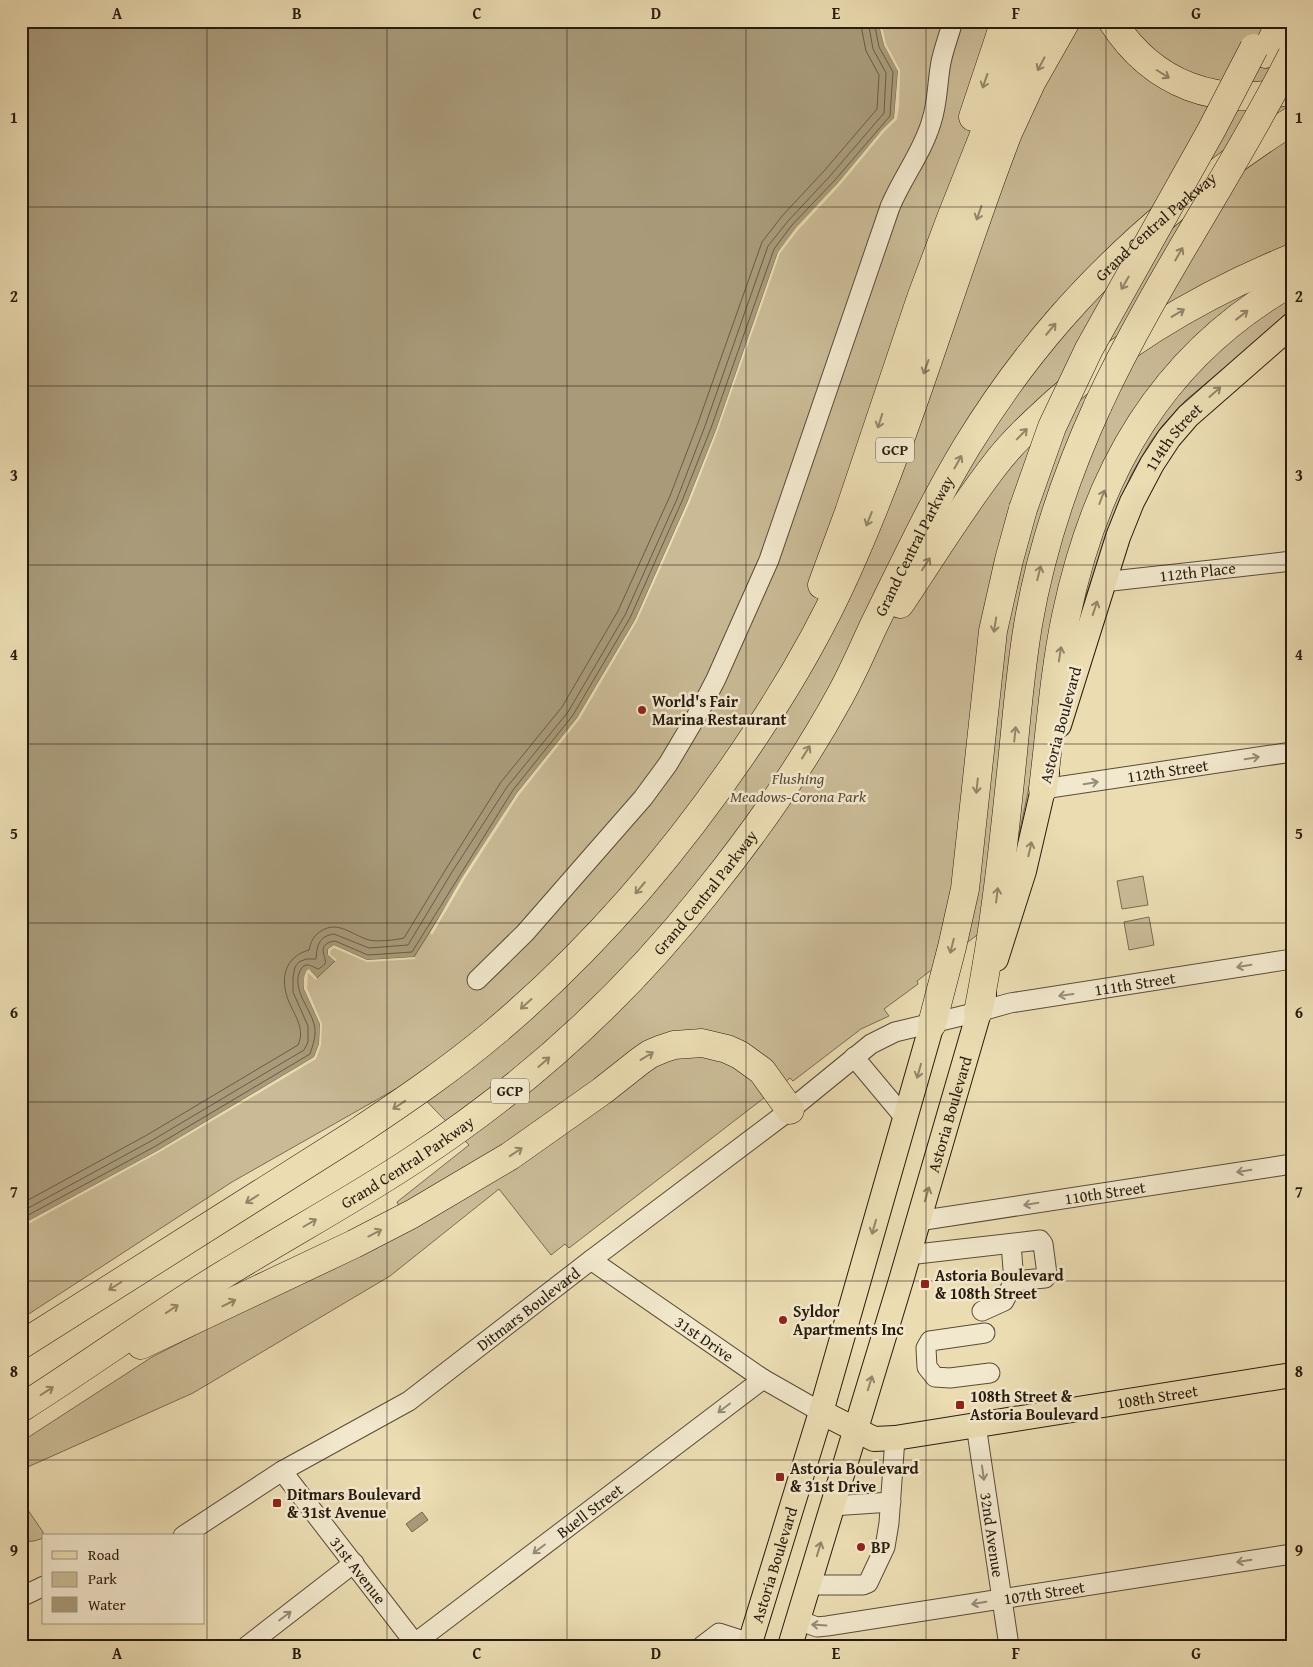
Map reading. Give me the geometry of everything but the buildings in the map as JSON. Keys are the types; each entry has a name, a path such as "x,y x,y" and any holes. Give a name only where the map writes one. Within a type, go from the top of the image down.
{"highway":[{"name":"GCP","path":"671,851 706,802 746,739 773,691 805,624 844,526 912,324 951,218 1012,66 1034,21"},
{"name":"GCP","path":"21,1345 356,1133 403,1102 449,1068 515,1015 557,976 616,916 671,851 719,788 766,719 809,647 839,589 862,537 892,458 1008,133 1035,75 1066,21"},
{"path":"1259,51 1266,21"},
{"path":"932,1024 965,889 994,631 1008,560 1023,509 1049,436 1103,321 1212,129 1259,51 1281,21"},
{"path":"912,324 970,125 1004,25"},
{"path":"1119,32 1145,61 1159,72 1180,84 1196,90 1225,95 1248,96 1271,95 1292,90"},
{"path":"978,1012 995,908 1022,661 1038,574 1053,521 1072,466 1098,405 1131,337 1255,123 1292,55"},
{"name":"Grand Central Parkway","path":"21,1408 218,1278 412,1161 504,1095 548,1058 649,959 707,893 778,796 810,746 842,693 937,498 980,425 1011,379 1085,289 1111,263 1206,181 1268,135 1292,121"},
{"path":"842,693 974,493 994,465 1022,433 1092,371 1163,322 1226,287 1292,258"},
{"path":"1043,789 1067,610 1090,529 1114,470 1143,420 1163,392 1186,366 1208,343 1240,316 1263,299 1292,282"},
{"path":"73,1375 184,1326 412,1214 510,1156 602,1091 640,1061 662,1049 674,1045 702,1043 727,1049 740,1055 762,1071 790,1110"}],"main road":[{"name":"114th Street","path":"1104,582 1118,536 1132,502 1152,464 1169,438 1195,409 1292,325"},
{"name":"Astoria Boulevard","path":"790,1646 908,1255 978,1012 1018,896 1064,706 1104,582"},
{"name":"Astoria Boulevard","path":"749,1644 821,1412 932,1024"},
{"name":"108th Street","path":"821,1412 874,1440 1292,1374"}],"street":[{"path":"478,980 525,933 654,785 680,744 716,679 770,560 890,207 931,126 941,62 953,21"},
{"name":"112th Place","path":"1104,582 1292,561"},
{"name":"112th Street","path":"1043,789 1292,752"},
{"name":"111th Street","path":"978,1012 1010,1003 1292,959"},
{"name":"Ditmars Boulevard","path":"186,1534 282,1471 409,1401 591,1260 790,1110 854,1057 878,1040 890,1034 978,1012"},
{"path":"854,1057 904,1118"},
{"name":"110th Street","path":"918,1221 1292,1164"},
{"path":"908,1255 1040,1240 1043,1244 1047,1274 1045,1278 1014,1281"},
{"path":"982,1312 1004,1301 1014,1281 1011,1244"},
{"name":"31st Drive","path":"591,1260 763,1378 821,1412"},
{"path":"984,1333 930,1341 926,1348 927,1367 935,1377 950,1378 990,1373"},
{"name":"Buell Street","path":"416,1644 763,1378"},
{"name":"32nd Avenue","path":"976,1424 1009,1646"},
{"path":"808,1585 863,1585 868,1583 885,1547 891,1502 895,1438"},
{"name":"31st Avenue","path":"282,1471 416,1644"},
{"path":"832,1506 891,1502"},
{"name":"107th Street","path":"798,1620 817,1627 1292,1554"},
{"path":"246,1646 354,1563"},
{"path":"21,1597 42,1587"},
{"path":"702,1646 719,1633 749,1644"}],"green space":[{"name":"Flushing Meadows-Corona Park","path":"831,21 1292,21 1292,311 1186,400 1151,441 1132,473 1117,509 1046,706 1002,916 917,981 918,984 884,1009 889,1016 861,1029 793,1081 790,1078 569,1248 565,1244 551,1255 499,1189 390,1276 193,1393 21,1470 21,1442 152,1357 291,1286 399,1206 397,1202 469,1145 408,1082 232,1182 21,1319 21,1054"},
{"path":"1143,876 1148,905 1122,909 1117,881"},
{"path":"1149,917 1154,945 1129,950 1124,922"},
{"path":"21,1500 43,1534 42,1538 34,1541 28,1541 21,1537"}],"water":[{"path":"21,21 878,21 884,45 898,70 894,118 778,252 716,430 687,503 635,620 577,718 517,793 414,957 367,960 334,945 328,949 328,955 335,961 317,978 311,971 306,971 304,989 320,1024 319,1044 314,1057 157,1151 21,1225"},
{"path":"422,1512 428,1520 412,1532 406,1524"}],"pier":[{"path":"878,21 881,21 886,44 900,70 897,119 798,230 780,253 718,430 689,504 637,621 579,720 519,795 464,880 432,935 430,933 462,878 517,793 577,718 635,620 687,503 716,430 778,252 796,228 894,118 898,71 884,45"},
{"path":"334,945 367,960 414,957 416,959 367,962 334,948 330,954 337,960 335,961 328,955 328,949"},
{"path":"309,969 317,978 316,980 308,973 307,988 322,1024 321,1045 316,1059 158,1153 21,1228 21,1225 157,1151 314,1057 319,1044 320,1024 304,989 304,978 306,971"}],"place":[{"name":"World's Fair Marina Restaurant","path":"642,710"},
{"name":"Astoria Boulevard & 108th Street","path":"925,1284"},
{"name":"Syldor Apartments Inc","path":"783,1320"},
{"name":"108th Street & Astoria Boulevard","path":"960,1405"},
{"name":"Astoria Boulevard & 31st Drive","path":"780,1477"},
{"name":"Ditmars Boulevard & 31st Avenue","path":"277,1503"},
{"name":"BP","path":"861,1547"}]}
